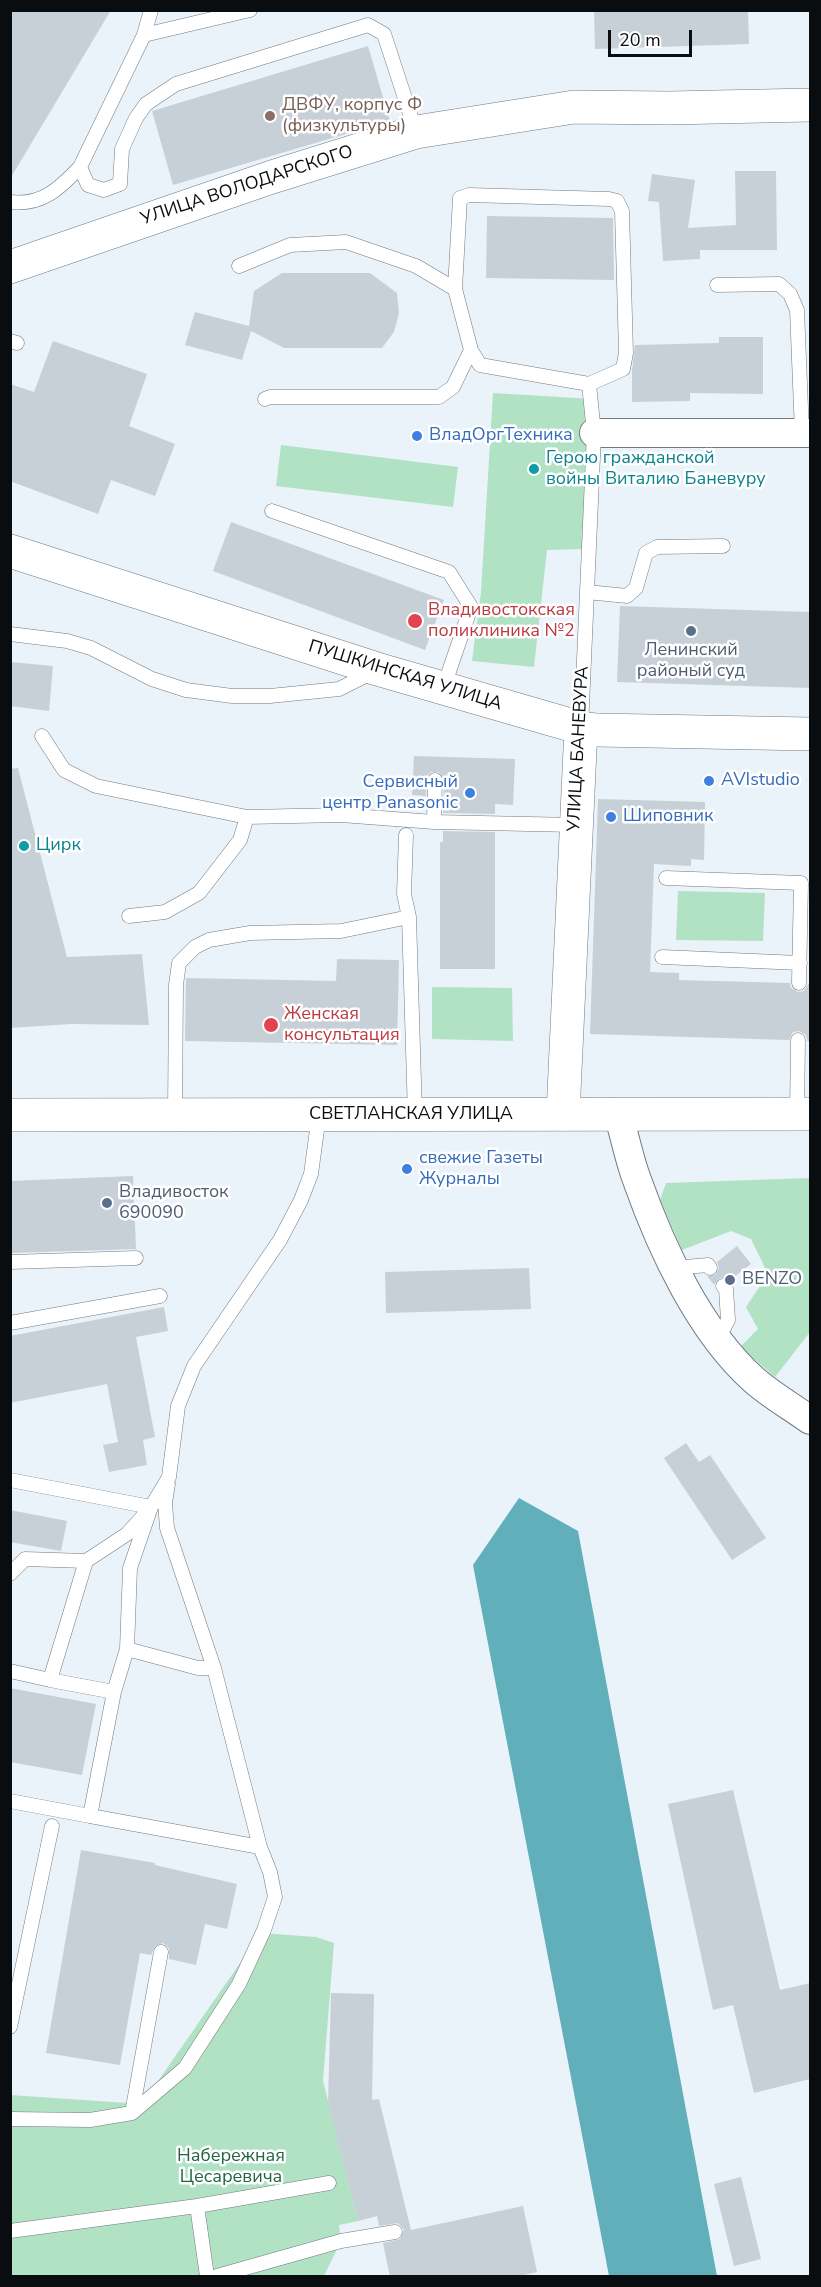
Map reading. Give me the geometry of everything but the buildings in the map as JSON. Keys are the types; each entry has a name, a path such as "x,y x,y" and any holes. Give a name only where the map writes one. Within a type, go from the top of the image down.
{"main road":[{"name":"УЛИЦА ВОЛОДАРСКОГО","path":"10,267 262,180 416,132 574,107 669,108 810,105"},
{"name":"ПУШКИНСКАЯ УЛИЦА","path":"10,551 377,669 580,728 810,734"},
{"name":"УЛИЦА БАНЕВУРА","path":"563,1114 580,728"},
{"name":"СВЕТЛАНСКАЯ УЛИЦА","path":"10,1115 804,1114"}],"street":[{"path":"594,433 806,433"},
{"path":"618,1114 637,1179 674,1268 718,1340 754,1381 810,1420"}],"lane":[{"path":"10,202 27,204 59,189 80,167 144,35 151,10"},
{"path":"144,35 250,10"},
{"path":"80,167 88,185 104,190 120,184 122,149 136,118 146,104 176,84 368,25 384,34 416,132"},
{"path":"469,195 617,201 622,211 626,353 623,369 589,384 480,365 471,351 455,289 460,198 469,195"},
{"path":"239,266 290,245 346,242 417,266 455,289"},
{"path":"717,285 779,284 790,294 797,310 806,433"},
{"path":"265,399 270,397 439,397 453,387 471,351"},
{"name":"УЛИЦА БАНЕВУРА","path":"580,728 594,433 589,384"},
{"path":"272,511 448,572 471,607 443,689"},
{"path":"587,592 627,596 636,588 646,553 657,547 723,546"},
{"path":"10,634 67,641 91,648 152,680 186,690 232,696 270,696 339,689 377,669"},
{"path":"42,736 64,770 96,786 247,817 341,815 434,822 576,825"},
{"path":"434,822 435,780"},
{"path":"129,916 165,912 199,893 240,840 247,817"},
{"path":"406,835 404,894 409,917 415,1115"},
{"path":"662,957 802,975 806,883 666,878"},
{"path":"175,1115 176,985 179,963 195,947 209,940 250,933 341,931 409,917"},
{"path":"798,1040 804,1114"},
{"path":"10,2119 90,2120 132,2113 185,2068 239,1984 264,1930 275,1897 214,1668 166,1528 165,1503 178,1406 194,1366 280,1240 301,1200 311,1174 319,1115"},
{"path":"10,1262 136,1258"},
{"path":"674,1268 708,1265 710,1268"},
{"path":"718,1340 728,1320 726,1288 723,1286"},
{"path":"10,1323 160,1296"},
{"path":"90,1816 114,1692 127,1649 130,1568 151,1507 168,1477"},
{"path":"10,1480 151,1507"},
{"path":"10,1574 25,1559 86,1561 128,1534 151,1507"},
{"path":"50,1680 86,1561"},
{"path":"127,1649 198,1668 214,1668"},
{"path":"10,1671 114,1692"},
{"path":"10,1802 260,1847"},
{"path":"10,2027 52,1826"},
{"path":"132,2113 161,1952"},
{"path":"10,2231 197,2206 329,2184"},
{"path":"197,2206 207,2277"},
{"path":"217,2277 341,2241 395,2232"}],"green space":[{"path":"493,393 593,399 585,549 547,550 534,667 472,661 481,592"},
{"path":"281,445 458,467 453,507 276,486"},
{"path":"678,891 765,893 763,941 676,940"},
{"path":"432,987 512,988 513,1041 432,1039"},
{"path":"810,1178 810,1332 775,1377 740,1347 758,1329 746,1307 768,1274 751,1239 731,1231 682,1250 660,1200 666,1183"},
{"name":"Набережная Цесаревича","path":"261,1933 316,1937 334,1943 323,2081 358,2221 339,2225 341,2241 324,2276 11,2276 10,2095 142,2104"}],"water":[{"path":"519,1498 578,1531 717,2276 609,2276 473,1565"}],"place":[{"name":"ДВФУ, корпус Ф (физкультуры)","path":"270,116"},
{"name":"ВладОргТехника","path":"417,436"},
{"name":"Герою гражданской войны Виталию Баневуру","path":"534,469"},
{"name":"Владивостокская поликлиника №2","path":"415,621"},
{"name":"Ленинский районый суд","path":"691,631"},
{"name":"AVIstudio","path":"709,781"},
{"name":"Сервисный центр Panasonic","path":"470,793"},
{"name":"Шиповник","path":"611,817"},
{"name":"Цирк","path":"24,846"},
{"name":"Женская консультация","path":"271,1025"},
{"name":"свежие Газеты Журналы","path":"407,1169"},
{"name":"Владивосток 690090","path":"107,1203"},
{"name":"BENZO","path":"730,1280"}]}
